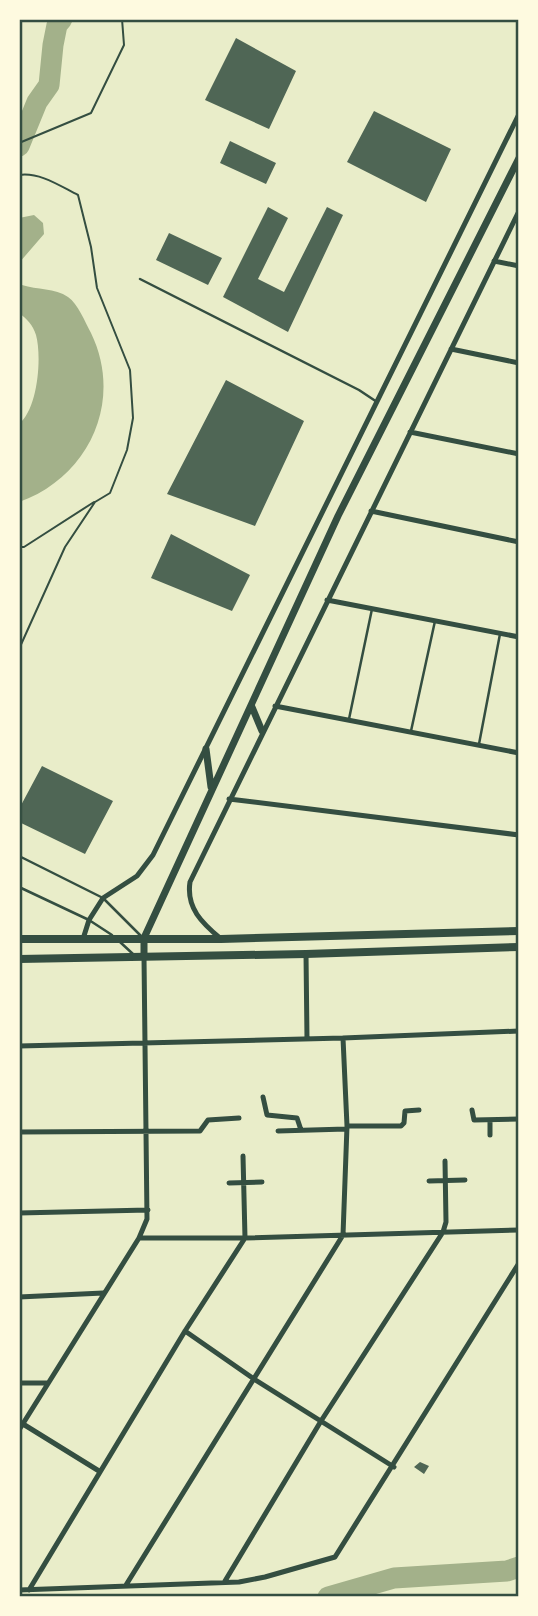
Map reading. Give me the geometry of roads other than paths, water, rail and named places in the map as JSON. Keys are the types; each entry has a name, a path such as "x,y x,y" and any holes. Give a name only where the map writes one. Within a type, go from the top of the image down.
{"main road":[{"path":"19,939 221,939 519,931"},
{"path":"19,959 519,947"}],"street":[{"path":"83,939 89,920 103,898 137,876 147,865 519,114"},
{"path":"99,1471 21,1427 139,1238 147,1219 146,1043 140,957 144,939 338,516 519,158"},
{"path":"221,939 197,915 190,900 190,881 519,211"},
{"path":"494,261 519,266"},
{"path":"451,349 519,363"},
{"path":"410,432 519,454"},
{"path":"371,511 519,542"},
{"path":"327,600 519,637"},
{"path":"275,706 519,753"},
{"path":"252,707 262,732"},
{"path":"206,749 212,788"},
{"path":"229,799 519,835"},
{"path":"306,954 307,1039"},
{"path":"19,1046 519,1031"},
{"path":"126,1585 343,1235 346,1128 343,1038"},
{"path":"263,1097 267,1115 297,1118 301,1130"},
{"path":"278,1131 403,1125 405,1111 419,1110"},
{"path":"472,1110 473,1120 519,1119"},
{"path":"19,1132 200,1131 208,1120 239,1118"},
{"path":"490,1120 490,1135"},
{"path":"29,1590 99,1471 245,1238 243,1156"},
{"path":"225,1581 321,1422 443,1232 446,1222 445,1161"},
{"path":"429,1181 465,1180"},
{"path":"229,1183 262,1182"},
{"path":"19,1213 148,1210"},
{"path":"139,1238 245,1238 519,1230"},
{"path":"19,1590 265,1577 335,1558 519,1263"},
{"path":"19,1297 103,1293"},
{"path":"185,1331 394,1467"},
{"path":"19,1383 48,1383"}],"lane":[{"path":"140,279 359,390 377,402"},
{"path":"349,720 372,609"},
{"path":"411,732 435,621"},
{"path":"478,746 500,634"},
{"path":"19,856 103,898 144,939"},
{"path":"19,887 89,920 140,957"}],"waterway":[{"path":"19,146 37,102 49,85 53,45 57,25 62,19"},
{"path":"328,1597 394,1578 507,1571 519,1567"}]}
